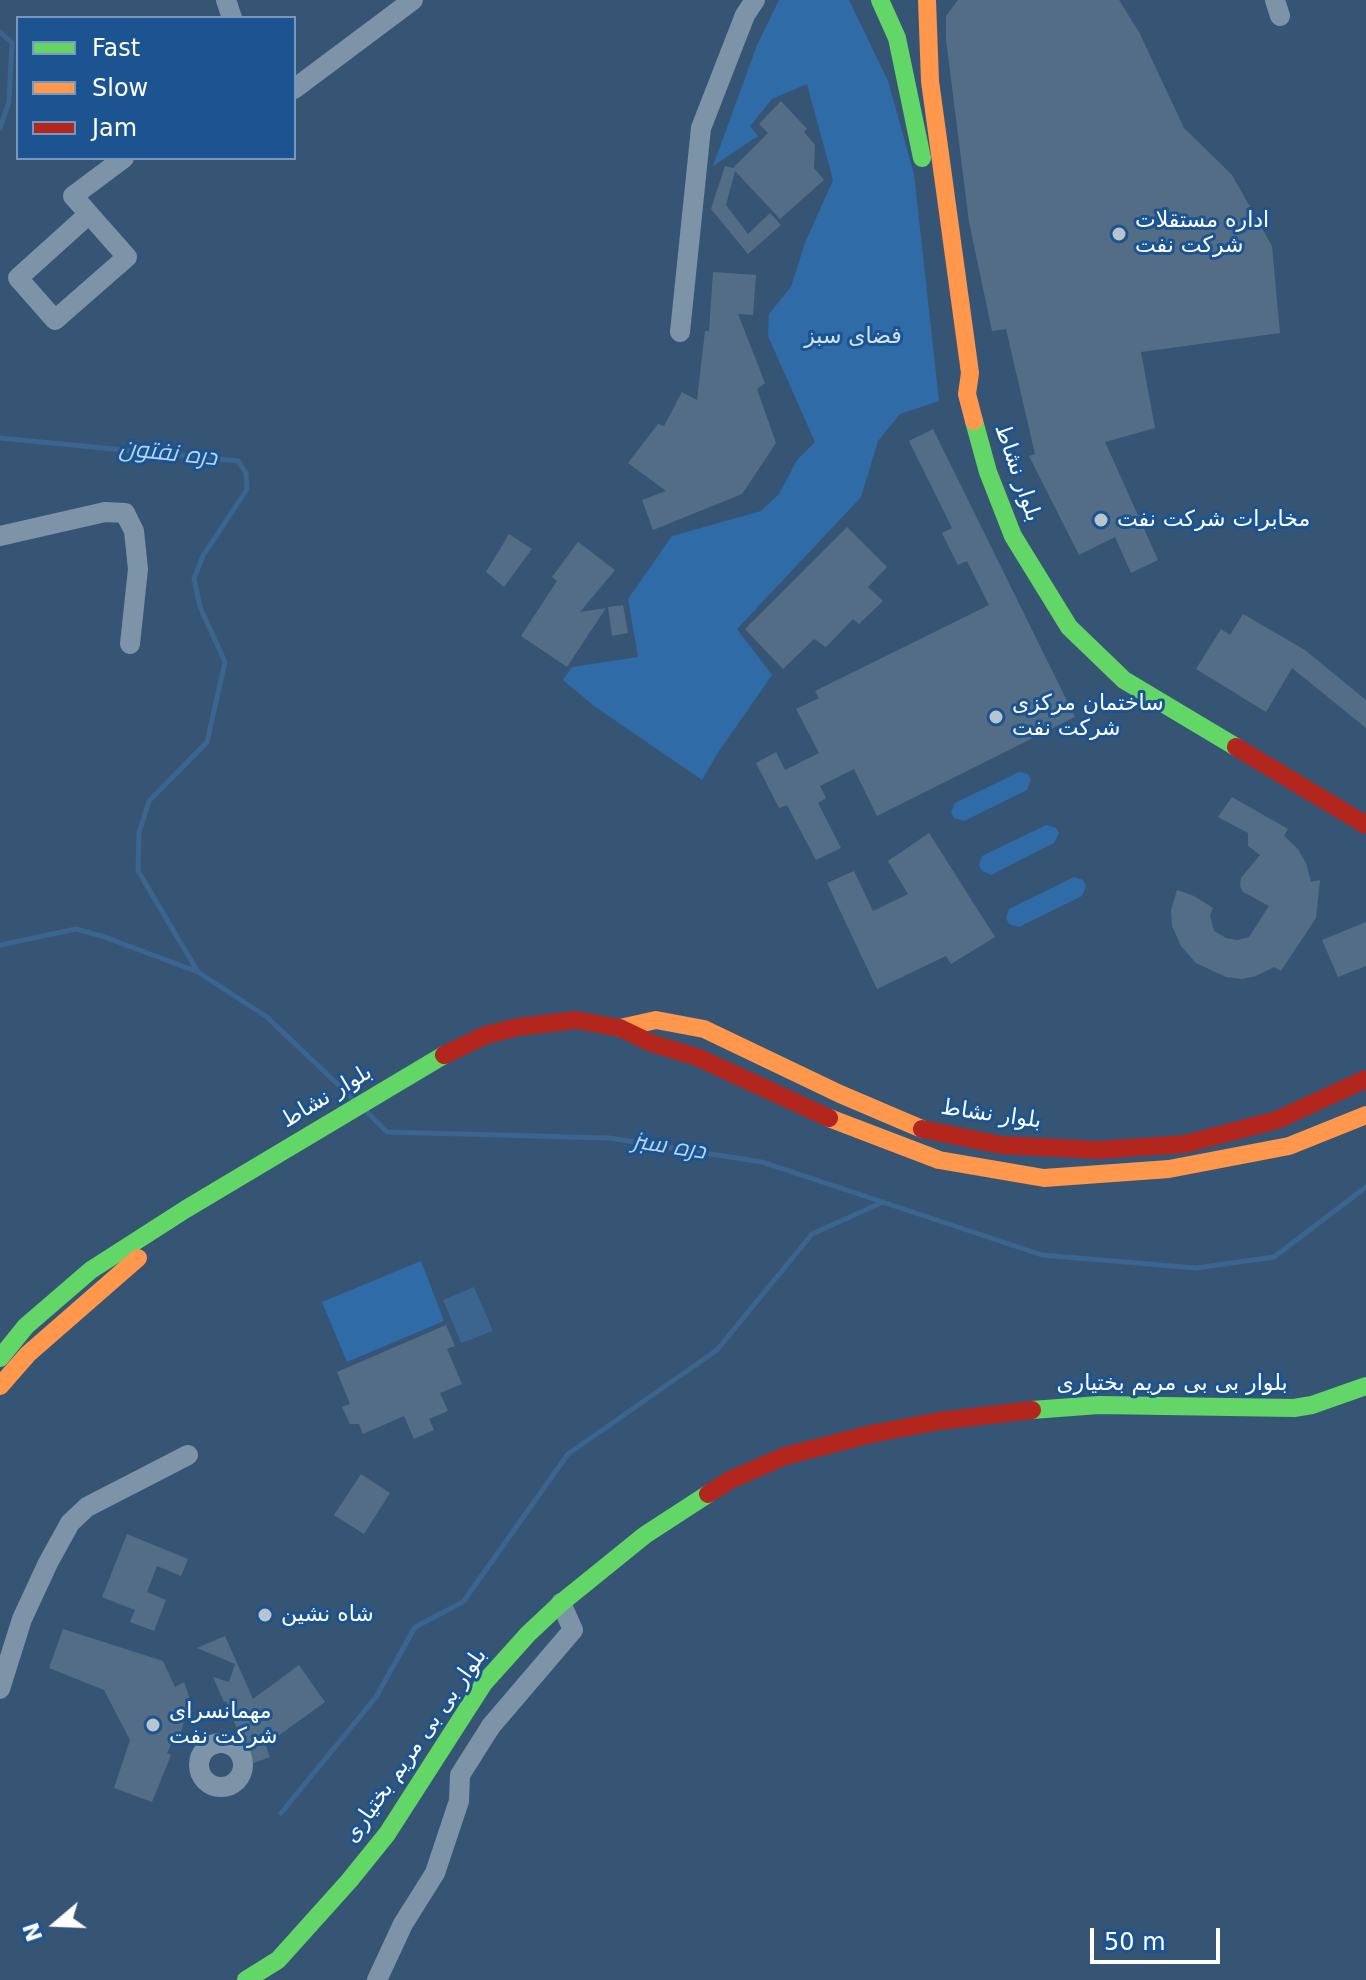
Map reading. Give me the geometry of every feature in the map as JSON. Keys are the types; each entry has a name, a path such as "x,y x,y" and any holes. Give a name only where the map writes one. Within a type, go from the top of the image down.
{"main road":[{"name":"بلوار نشاط","path":"880,0 897,38 928,188 949,344 958,383 967,394"},
{"name":"بلوار نشاط","path":"927,0 930,81 970,373 967,394 988,472 1013,536 1069,627 1124,680 1366,825"},
{"name":"بلوار نشاط","path":"0,1358 26,1326 91,1270 186,1209 456,1048 486,1035 542,1023 576,1020 620,1028 651,1043 697,1057 846,1126 939,1160 1044,1178 1169,1169 1274,1149 1366,1115"},
{"name":"بلوار نشاط","path":"620,1028 656,1020 704,1029 840,1094 927,1131 1001,1145 1098,1150 1185,1144 1277,1120 1366,1079"},
{"name":"بلوار نشاط","path":"0,1386 28,1354 203,1201"},
{"name":"بلوار بی بی مریم بختیاری","path":"246,1980 278,1960 349,1881 387,1834 484,1683 528,1634 645,1535 730,1480 757,1466 814,1448 871,1434 987,1414 1099,1405 1294,1408 1366,1386"}],"street":[{"path":"296,88 413,0"},
{"path":"680,332 701,128 745,15 755,0"},
{"path":"89,214 18,278 55,320 127,257 89,214 73,196 121,160"},
{"path":"0,536 105,512 125,513 134,531 138,569 130,644"},
{"path":"0,1689 22,1619 70,1523 87,1507 188,1455"},
{"path":"377,1980 403,1924 435,1873 459,1801 460,1775 491,1726 573,1630 561,1603"}],"green space":[{"name":"فضای سبز","path":"779,0 849,0 888,81 914,174 939,401 900,414 878,441 861,497 737,629 772,675 702,780 594,706 563,680 572,667 638,657 628,599 672,536 761,511 779,494 797,460 815,442 768,336 769,314 791,287 805,243 833,180 807,84 772,99 750,126 758,136 713,166 757,45"},
{"path":"1019,772 1028,774 1031,780 1027,790 964,821 954,818 951,812 955,803"},
{"path":"1046,825 1056,828 1059,833 1054,843 991,875 982,871 979,865 982,856"},
{"path":"1074,877 1083,880 1086,886 1082,896 1019,927 1009,924 1006,918 1009,909"},
{"path":"421,1261 444,1321 347,1362 322,1302"}],"shaded area":[{"path":"474,1287 493,1331 461,1343 443,1300"}],"building":[{"name":"اداره مستقلات شرکت نفت","path":"958,0 1119,0 1139,32 1184,128 1232,175 1272,246 1280,333 1141,352 1155,428 1105,442 1158,560 1131,573 1115,537 1079,555 1029,456 1035,454 1006,329 992,331 969,222 946,39 946,16"},
{"path":"781,101 807,129 804,132 815,145 814,168 824,180 780,219 735,171 726,205 748,234 770,213 781,225 748,254 711,209 725,166 733,168 768,133 759,124"},
{"path":"713,272 756,275 753,315 738,314 765,383 757,389 776,443 742,494 653,530 642,500 666,491 628,463 658,424 664,426 682,392 697,400 705,331 709,331"},
{"path":"933,429 1075,717 877,816 854,769 820,786 826,798 818,803 841,848 816,860 787,805 779,808 756,763 776,752 785,770 819,753 796,709 819,698 815,691 989,605 967,561 958,565 942,533 952,528 909,441"},
{"path":"847,527 887,567 868,587 883,601 859,624 853,619 826,647 814,639 783,669 745,629"},
{"path":"509,534 532,549 504,587 486,572"},
{"path":"578,542 615,570 580,612 606,608 567,667 521,636 557,581 552,577"},
{"path":"623,605 628,633 612,636 608,607"},
{"path":"1243,614 1305,650 1366,700 1366,728 1292,668 1266,712 1196,669 1221,629 1230,635"},
{"path":"1232,797 1288,829 1284,836 1298,849 1311,882 1320,880 1316,918 1281,971 1274,967 1242,979 1226,977 1196,963 1181,946 1172,926 1171,910 1177,890 1194,896 1213,908 1210,915 1214,931 1238,940 1249,937 1269,906 1243,892 1240,886 1241,878 1260,855 1248,846 1248,833 1218,817"},
{"path":"929,833 995,937 951,964 946,956 877,989 827,883 854,871 873,911 908,894 888,861"},
{"path":"1366,922 1366,966 1338,977 1322,940"},
{"path":"446,1325 455,1346 447,1349 462,1384 440,1393 448,1411 429,1419 434,1430 414,1439 404,1416 363,1434 359,1424 350,1424 342,1407 350,1404 337,1372"},
{"path":"361,1474 390,1493 364,1534 334,1515"},
{"path":"127,1534 188,1559 181,1576 157,1566 147,1592 166,1600 154,1631 130,1622 135,1610 102,1597"},
{"name":"مهمانسرای شرکت نفت","path":"63,1629 163,1661 175,1687 184,1682 194,1711 186,1715 180,1735 175,1736 167,1753 171,1755 152,1802 114,1788 130,1740 104,1690 49,1668"},
{"path":"225,1636 253,1699 299,1665 325,1702 265,1743 270,1757 251,1764 213,1677 229,1682 235,1664 197,1648"}],"waterway":[{"name":"دره نفتون","path":"0,32 12,43 9,102 0,128"},
{"name":"دره نفتون","path":"0,438 238,461 246,473 247,489 203,556 194,578 200,607 225,662 207,742 149,801 139,833 138,871 198,972"},
{"name":"دره سبز","path":"0,945 76,929 198,972 267,1017 352,1098"},
{"name":"دره سبز","path":"368,1113 387,1132 609,1138 762,1162 1042,1255 1196,1268 1274,1257 1366,1187"},
{"path":"281,1813 376,1697 415,1627 463,1602 568,1454 717,1350 812,1234 883,1202"}],"traffic: fast":[{"path":"880,0 897,38 922,158"},
{"path":"974,421 988,472 1013,536 1069,627 1124,680 1236,747"},
{"path":"0,1358 26,1326 91,1270 186,1209 444,1055"},
{"path":"1032,1410 1099,1405 1294,1408 1366,1386"},
{"path":"246,1980 278,1960 349,1881 387,1834 484,1683 528,1634 645,1535 708,1494"}],"traffic: slow":[{"path":"927,0 930,81 970,373 967,394 974,421"},
{"path":"620,1028 656,1020 704,1029 922,1129"},
{"path":"829,1118 939,1160 1044,1178 1169,1169 1289,1146 1366,1115"},
{"path":"0,1386 28,1354 138,1258"}],"traffic: jam":[{"path":"1236,747 1366,825"},
{"path":"444,1055 486,1035 518,1027 576,1020 620,1028 651,1043 697,1057 829,1118"},
{"path":"922,1129 1001,1145 1098,1150 1185,1144 1277,1120 1366,1079"},
{"path":"708,1494 730,1480 785,1456 939,1421 1032,1410"}],"place":[{"name":"اداره مستقلات شرکت نفت","path":"1119,234"},
{"name":"مخابرات شرکت نفت","path":"1101,520"},
{"name":"ساختمان مرکزی شرکت نفت","path":"996,717"},
{"name":"شاه نشین","path":"265,1615"},
{"name":"مهمانسرای شرکت نفت","path":"153,1725"}]}
